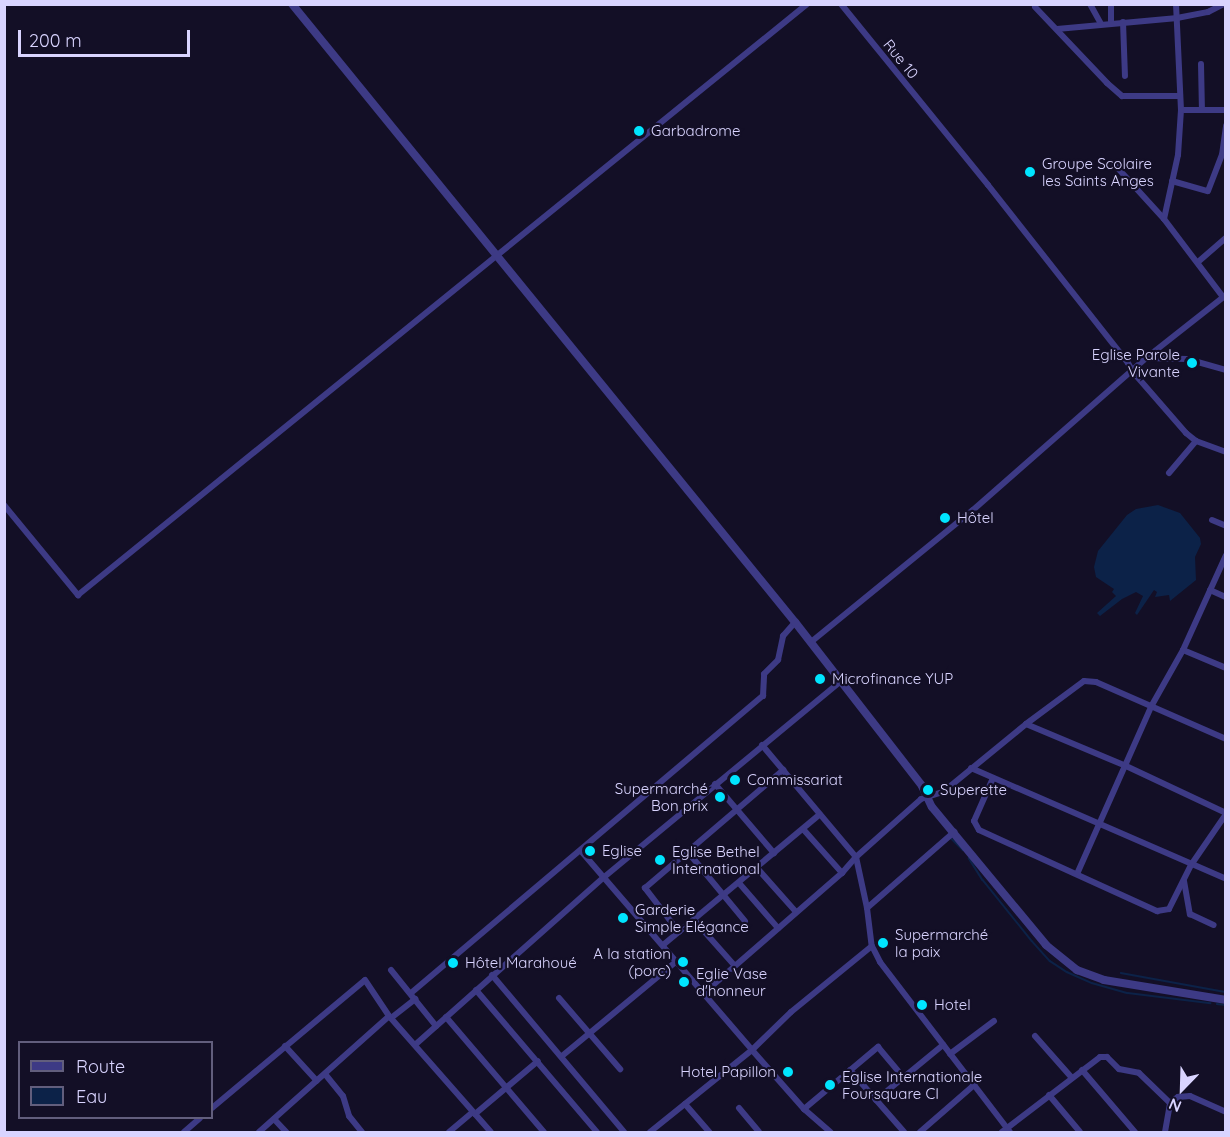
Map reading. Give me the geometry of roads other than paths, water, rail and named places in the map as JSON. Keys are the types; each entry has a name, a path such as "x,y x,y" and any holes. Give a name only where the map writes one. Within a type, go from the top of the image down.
{"street":[{"path":"292,4 811,642 928,796 932,807 1031,929 1060,959 1077,970 1131,986 1226,1000"},
{"path":"4,506 78,596 807,4"},
{"name":"Rue 10","path":"841,4 943,129 1133,372 1196,441"},
{"path":"1090,4 1101,24"},
{"path":"1111,4 1111,23"},
{"path":"1164,219 1178,155 1181,110 1176,4"},
{"path":"1057,29 1177,18 1208,12 1224,4"},
{"path":"1035,7 1122,96 1180,96"},
{"path":"1123,22 1125,76"},
{"path":"1201,64 1202,110"},
{"path":"1181,110 1226,110"},
{"path":"1172,181 1208,191 1222,155 1226,125"},
{"path":"811,642 973,510 1133,372 1146,358 1224,296 1164,219 1114,164"},
{"path":"1198,262 1226,238"},
{"path":"1146,358 1187,359 1226,370"},
{"path":"1169,472 1196,441 1226,452"},
{"path":"1212,520 1226,526"},
{"path":"1077,874 1152,705 1183,650 1226,555"},
{"path":"1210,590 1226,597"},
{"path":"259,1132 413,996 763,696 764,674 778,660 783,636 795,622"},
{"path":"1183,650 1226,668"},
{"path":"416,1044 603,878 840,681"},
{"path":"705,993 734,965 842,873 856,857 921,799 943,792 1026,724 1084,681 1096,682 1226,739"},
{"path":"993,778 974,821 975,826 1147,908 1163,912 1169,909 1191,865 1226,813 1126,766 1026,724"},
{"path":"762,745 856,857 867,908 872,946 880,962 974,1085 1006,1131 1049,1095 1104,1056 1119,1069 1138,1072 1170,1103"},
{"path":"971,768 1226,879"},
{"path":"679,932 645,888 783,770"},
{"path":"715,784 774,853"},
{"path":"663,945 695,921 820,814"},
{"path":"803,829 842,873"},
{"path":"867,908 954,832"},
{"path":"581,851 804,1109 830,1132"},
{"path":"687,851 745,921"},
{"path":"757,868 796,912"},
{"path":"1184,881 1190,914 1214,925"},
{"path":"739,883 778,928"},
{"path":"695,921 734,965"},
{"path":"650,1132 752,1050 791,1012 872,946"},
{"path":"562,1056 677,961"},
{"path":"391,970 436,1026"},
{"path":"492,975 624,1132"},
{"path":"213,1107 365,980 390,1017 491,1132"},
{"path":"476,990 597,1132"},
{"path":"559,998 621,1069"},
{"path":"446,1017 544,1132"},
{"path":"950,1054 994,1021"},
{"path":"1035,1036 1072,1078"},
{"path":"876,1100 943,1045"},
{"path":"285,1046 317,1081"},
{"path":"804,1109 878,1047 903,1077"},
{"path":"449,1132 538,1061"},
{"path":"850,1070 904,1132"},
{"path":"1082,1070 1135,1132"},
{"path":"325,1074 343,1096 349,1116 362,1132"},
{"path":"920,1132 974,1085"},
{"path":"1049,1095 1080,1132"},
{"path":"1165,1132 1170,1103 1178,1097 1190,1096 1226,1112"},
{"path":"686,1104 709,1132"},
{"path":"739,1108 759,1132"},
{"path":"184,1132 199,1119"},
{"path":"274,1119 286,1132"}],"water":[{"path":"1158,505 1180,513 1200,538 1201,544 1195,557 1196,580 1170,601 1169,595 1155,597 1157,592 1154,590 1137,615 1135,613 1143,596 1136,592 1122,599 1100,616 1097,613 1116,596 1112,592 1114,589 1096,577 1094,567 1098,551 1127,515 1136,509"}],"waterway":[{"path":"951,838 963,850"},
{"path":"969,858 983,880 1032,941 1050,961 1067,972 1092,983 1128,993 1210,1003"},
{"path":"1121,973 1226,992"},
{"path":"1217,1004 1226,1005"}],"place":[{"name":"Garbadrome","path":"639,131"},
{"name":"Groupe Scolaire les Saints Anges","path":"1030,172"},
{"name":"Eglise Parole Vivante","path":"1192,363"},
{"name":"Hôtel","path":"945,518"},
{"name":"Microfinance YUP","path":"820,679"},
{"name":"Commissariat","path":"735,780"},
{"name":"Superette","path":"928,790"},
{"name":"Supermarché Bon prix","path":"720,797"},
{"name":"Eglise","path":"590,851"},
{"name":"Eglise Bethel International","path":"660,860"},
{"name":"Garderie Simple Elégance","path":"623,918"},
{"name":"Supermarché la paix","path":"883,943"},
{"name":"A la station (porc)","path":"683,962"},
{"name":"Hôtel Marahoué","path":"453,963"},
{"name":"Eglie Vase d'honneur","path":"684,982"},
{"name":"Hotel","path":"922,1005"},
{"name":"Hotel Papillon","path":"788,1072"},
{"name":"Eglise Internationale Foursquare CI","path":"830,1085"}]}
